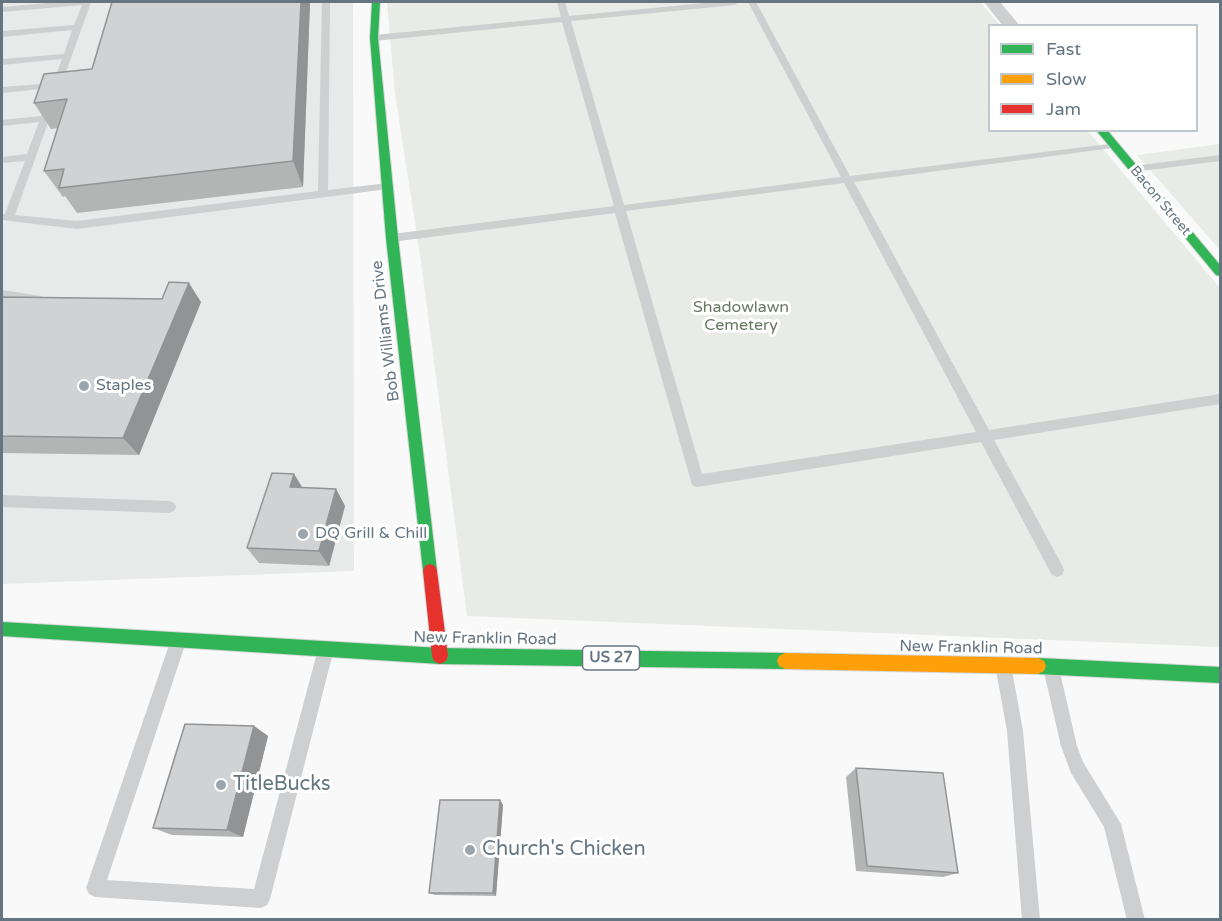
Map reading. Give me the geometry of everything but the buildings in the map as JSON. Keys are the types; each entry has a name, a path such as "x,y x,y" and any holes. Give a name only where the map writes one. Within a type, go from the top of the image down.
{"main road":[{"name":"Bob Williams Drive","path":"376,2 374,38 392,238 440,656"},
{"name":"Bacon Street","path":"1103,132 1221,272"},
{"name":"New Franklin Road","path":"2,629 440,656 1003,664 1221,675"}],"street":[{"path":"992,2 1010,24"}],"lane":[{"path":"2,9 82,2"},
{"path":"87,2 31,157 5,217 77,225 388,186"},
{"path":"322,194 326,2"},
{"path":"561,2 697,481 1221,399"},
{"path":"374,38 735,2"},
{"path":"752,2 1058,570"},
{"path":"2,33 78,27"},
{"path":"2,62 67,56"},
{"path":"2,90 57,85"},
{"path":"2,123 45,118"},
{"path":"392,238 1113,145"},
{"path":"2,160 31,157"},
{"path":"1133,169 1221,158"},
{"path":"1204,254 1221,252"},
{"path":"2,294 57,302"},
{"path":"2,501 169,507"},
{"path":"178,640 95,888 261,899 326,649"},
{"path":"1003,664 1015,731 1031,920"},
{"path":"1051,666 1069,746 1077,767 1112,824 1136,920"}],"shaded area":[{"path":"2,2 353,2 354,571 2,584"}],"green space":[{"name":"Shadowlawn Cemetery","path":"387,2 980,2 999,24 988,24 988,132 1089,132 1220,288 1220,647 467,616 421,261 395,94"},
{"path":"1220,144 1220,250 1137,155"}],"traffic: fast":[{"path":"376,2 374,38 392,238 430,571"},
{"path":"1103,132 1220,272"},
{"path":"2,629 440,656 785,661"},
{"path":"1038,666 1220,675"}],"traffic: slow":[{"path":"785,661 1038,666"}],"traffic: jam":[{"path":"430,571 440,656"}],"place":[{"name":"Staples","path":"84,386"},
{"name":"DQ Grill & Chill","path":"303,534"},
{"name":"TitleBucks","path":"221,785"},
{"name":"Church's Chicken","path":"470,850"}]}
